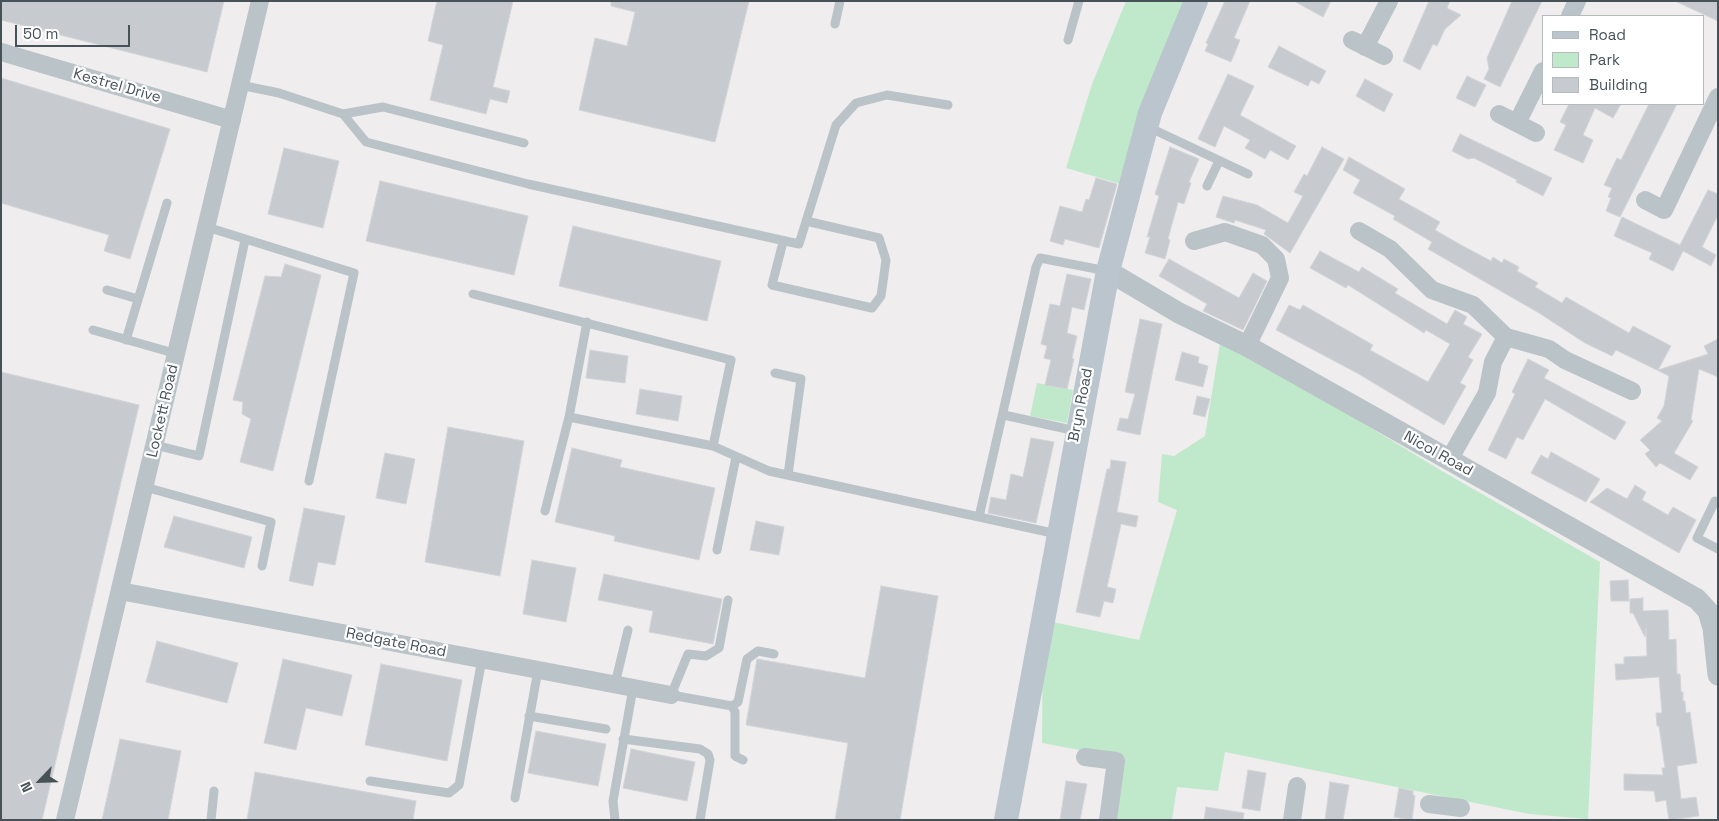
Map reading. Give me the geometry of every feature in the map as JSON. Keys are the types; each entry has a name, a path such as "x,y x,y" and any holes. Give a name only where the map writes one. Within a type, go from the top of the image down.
{"main road":[{"name":"Bryn Road","path":"1006,820 1076,431 1108,271 1146,126 1196,1"}],"street":[{"name":"Lockett Road","path":"66,820 260,1"},
{"path":"1384,56 1358,43 1389,1"},
{"path":"1570,15 1577,1"},
{"name":"Kestrel Drive","path":"1,52 232,120"},
{"path":"1517,123 1542,73"},
{"path":"1645,200 1664,210 1718,97"},
{"path":"1500,114 1536,132"},
{"path":"1358,231 1390,249 1432,290 1473,305 1506,338 1548,349 1565,360 1635,391"},
{"path":"1194,241 1225,232 1262,245 1276,259 1280,278 1247,346"},
{"name":"Nicol Road","path":"1108,271 1179,313 1247,346 1697,599 1708,611 1713,628 1718,671"},
{"path":"1449,460 1487,393 1493,362 1506,338"},
{"name":"Redgate Road","path":"120,591 671,695"},
{"path":"1085,757 1116,761 1108,820"},
{"path":"1292,820 1299,786"}],"lane":[{"path":"836,24 840,1"},
{"path":"1068,40 1078,1"},
{"path":"240,85 279,93 343,114 383,107 524,143"},
{"path":"343,114 366,142 528,184 783,242 799,244 836,125 856,103 887,95 948,105"},
{"path":"1146,126 1248,174"},
{"path":"1207,186 1219,161"},
{"path":"126,340 167,203"},
{"path":"783,242 772,285 872,308 881,296 886,260 879,238 806,221"},
{"path":"207,227 354,273 309,481"},
{"path":"155,445 199,456 245,240"},
{"path":"980,517 1036,267 1040,258 1108,271"},
{"path":"107,290 138,300"},
{"path":"473,294 731,360 712,446"},
{"path":"545,511 569,417 587,322"},
{"path":"93,330 177,354"},
{"path":"775,373 800,379 788,475"},
{"path":"1004,415 1076,431"},
{"path":"569,417 712,446 769,471 1057,534"},
{"path":"717,550 736,457"},
{"path":"145,487 271,522 262,566"},
{"path":"1715,501 1697,538 1718,549"},
{"path":"728,600 719,648 706,656 688,654 671,695 732,706 738,702 747,659 758,651 774,654"},
{"path":"615,684 628,630"},
{"path":"370,781 449,793 459,785 482,659"},
{"path":"515,798 538,670"},
{"path":"614,820 613,801 633,688"},
{"path":"732,706 735,712 735,756 743,760"},
{"path":"529,716 606,729"},
{"path":"623,739 700,749 708,754 710,760 700,820"},
{"path":"211,820 214,791"}],"green space":[{"path":"1126,1 1191,1 1124,185 1066,168 1092,84"},
{"path":"1221,337 1442,471 1600,562 1588,819 1529,814 1225,752 1218,791 1177,787 1172,820 1111,820 1117,757 1042,743 1043,620 1139,640 1177,510 1158,502 1162,454 1174,456 1205,436"},
{"path":"1037,383 1073,390 1067,423 1030,416"}],"building":[{"path":"1,1 224,1 207,72 1,20"},
{"path":"437,1 513,1 493,87 510,91 507,103 490,99 486,114 430,100 443,45 428,41"},
{"path":"611,1 749,1 715,142 579,110 595,38 627,46 635,12 611,6"},
{"path":"1225,1 1250,1 1234,38 1240,40 1231,62 1205,51 1208,44 1206,43"},
{"path":"1294,1 1331,1 1323,17"},
{"path":"1429,1 1450,1 1447,8 1461,15 1445,29 1437,46 1433,44 1420,70 1403,61"},
{"path":"1512,1 1542,1 1500,87 1484,79 1489,69 1487,58"},
{"path":"1675,1 1718,1 1718,21"},
{"path":"1279,46 1326,71 1319,84 1311,80 1308,86 1268,67"},
{"path":"1228,74 1254,86 1240,115 1296,146 1288,160 1270,150 1265,159 1245,148 1250,140 1224,126 1215,147 1198,139"},
{"path":"1467,76 1486,85 1475,107 1456,98"},
{"path":"1,78 170,129 130,259 104,251 109,235 1,203"},
{"path":"1365,79 1393,94 1384,112 1356,96"},
{"path":"1568,105 1620,105 1613,118 1595,108 1583,135 1593,140 1583,163 1554,150 1566,125 1560,122"},
{"path":"1648,105 1676,105 1620,217 1606,211 1611,198 1608,197 1612,188 1604,185 1617,158 1621,160"},
{"path":"1460,134 1552,178 1543,196 1474,158 1468,159 1452,151"},
{"path":"1170,147 1199,159 1189,182 1191,183 1184,204 1178,202 1168,239 1170,240 1165,259 1145,253 1150,237 1147,237 1159,196 1155,194"},
{"path":"1322,147 1344,159 1290,253 1264,234 1266,230 1235,220 1234,223 1216,217 1223,196 1257,205 1288,223 1303,196 1294,192 1304,174 1307,176"},
{"path":"284,148 339,161 323,228 268,214"},
{"path":"1349,157 1405,189 1399,199 1440,222 1435,230 1491,261 1493,257 1502,263 1504,259 1519,267 1517,271 1538,283 1535,287 1562,303 1566,297 1629,333 1633,326 1671,346 1658,370 1708,354 1704,346 1718,339 1718,377 1699,369 1691,420 1693,421 1674,453 1698,467 1690,480 1660,463 1656,467 1645,454 1650,450 1640,440 1662,421 1657,418 1664,406 1669,376 1616,350 1612,356 1585,343 1539,313 1428,249 1432,242 1393,219 1395,216 1353,193 1360,180 1343,170"},
{"path":"1096,178 1117,184 1099,248 1065,239 1063,245 1050,241 1060,206 1082,212 1086,199 1089,200"},
{"path":"380,181 528,216 514,275 366,241"},
{"path":"1708,190 1718,194 1718,215 1702,247 1716,255 1711,266 1683,251 1673,271 1649,259 1652,253 1614,236 1622,217 1680,245"},
{"path":"573,226 721,261 707,321 559,286"},
{"path":"1320,251 1359,272 1362,267 1398,289 1395,293 1447,324 1455,310 1467,317 1463,324 1482,334 1468,357 1473,360 1460,383 1466,386 1444,425 1357,373 1276,330 1289,305 1300,310 1303,305 1373,345 1370,350 1428,382 1450,344 1426,330 1424,333 1348,285 1346,288 1310,268"},
{"path":"1169,259 1239,298 1253,273 1267,281 1243,330 1203,311 1207,304 1159,276"},
{"path":"285,264 321,275 273,471 240,462 251,419 242,414 243,402 233,400 265,276 281,277"},
{"path":"1067,274 1091,279 1084,310 1072,307 1067,333 1077,336 1067,389 1045,385 1051,360 1044,358 1047,346 1041,344 1050,304 1060,306"},
{"path":"1140,319 1162,324 1140,435 1117,430 1120,418 1128,419 1135,394 1125,392"},
{"path":"590,350 628,356 625,383 586,378"},
{"path":"1182,352 1199,357 1198,363 1208,366 1203,387 1175,380"},
{"path":"1528,359 1549,370 1544,378 1626,422 1615,440 1545,399 1523,440 1517,437 1506,459 1488,450 1515,394 1512,392"},
{"path":"1,372 139,405 42,820 1,820"},
{"path":"640,389 682,396 678,421 636,414"},
{"path":"1197,396 1210,399 1205,417 1193,414"},
{"path":"448,427 524,441 500,576 425,562"},
{"path":"1031,438 1054,442 1036,523 988,513 991,497 1006,500 1011,474 1023,477"},
{"path":"572,448 622,460 620,467 715,488 699,560 614,541 615,536 555,522"},
{"path":"1551,452 1600,479 1586,502 1531,473 1541,455 1548,459"},
{"path":"385,453 415,459 406,504 376,498"},
{"path":"1111,460 1126,462 1117,512 1138,516 1136,527 1121,524 1107,587 1116,589 1113,603 1104,601 1100,617 1076,612 1107,469 1110,469"},
{"path":"1635,485 1646,492 1642,500 1668,515 1673,507 1696,520 1679,553 1590,502 1607,488 1627,499"},
{"path":"304,508 345,516 335,565 318,562 313,586 289,581"},
{"path":"174,516 252,537 244,568 164,547"},
{"path":"756,521 784,527 779,555 750,550"},
{"path":"532,560 576,568 566,622 523,614"},
{"path":"604,574 722,599 713,644 649,632 653,611 598,600"},
{"path":"1628,580 1629,601 1611,601 1610,581"},
{"path":"881,586 938,596 900,820 835,820 848,743 746,725 757,659 865,678"},
{"path":"1643,598 1643,611 1668,610 1669,640 1676,639 1677,674 1680,674 1681,692 1683,692 1686,713 1690,712 1697,763 1677,766 1681,799 1696,797 1699,816 1669,820 1666,800 1656,802 1654,791 1624,790 1624,774 1663,775 1662,768 1665,768 1656,713 1662,713 1659,677 1616,680 1615,664 1624,664 1624,657 1647,656 1646,628 1645,637 1633,613 1630,613 1630,599"},
{"path":"157,641 238,663 227,703 146,682"},
{"path":"283,659 352,675 342,716 306,708 296,750 264,743"},
{"path":"381,664 462,680 447,761 365,745"},
{"path":"536,731 606,744 598,786 528,773"},
{"path":"120,739 181,751 168,820 102,820"},
{"path":"631,749 695,762 687,801 623,788"},
{"path":"1248,770 1266,773 1260,811 1242,808"},
{"path":"255,772 416,801 413,820 247,820"},
{"path":"1066,781 1087,784 1080,820 1060,820"},
{"path":"1330,782 1349,785 1343,820 1325,820"},
{"path":"1399,788 1413,791 1415,796 1412,820 1394,817"},
{"path":"1206,807 1244,813 1243,820 1204,820"}]}
